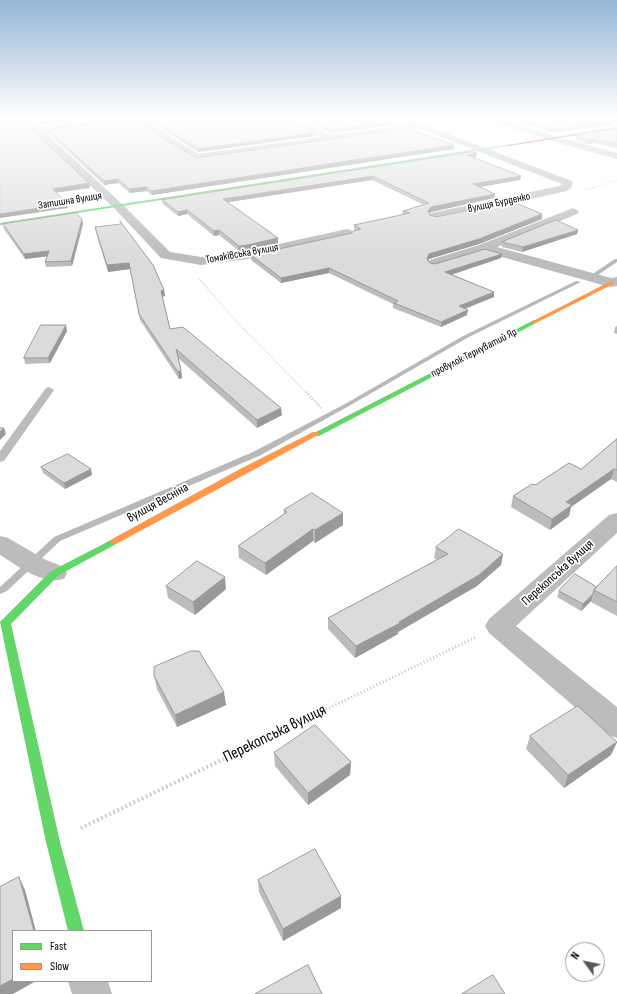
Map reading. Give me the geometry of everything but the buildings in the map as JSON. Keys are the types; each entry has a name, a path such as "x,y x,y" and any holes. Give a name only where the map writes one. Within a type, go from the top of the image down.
{"street":[{"name":"Томаківська вулиця","path":"73,164 118,206 166,255 201,261 246,255 347,233"},
{"name":"Затишна вулиця","path":"0,224 378,164"},
{"name":"вулиця Бурденко","path":"435,216 563,189 567,186 568,183 521,164"},
{"path":"435,263 484,248 573,212"},
{"name":"провулок Тернуватий Яр","path":"484,248 614,282"},
{"name":"провулок Тернуватий Яр","path":"336,423 614,282"},
{"name":"вулиця Весніна","path":"53,842 5,623 46,570 336,423"},
{"name":"Перекопська вулиця","path":"498,626 617,520"},
{"path":"3,546 46,570"},
{"path":"498,626 617,725"},
{"path":"53,842 76,930"},
{"path":"88,982 92,994"}],"lane":[{"path":"0,459 49,390"}],"path":[{"path":"580,195 586,190 617,180"},
{"path":"215,296 236,320 321,408"},
{"name":"Перекопська вулиця","path":"53,842 498,626"}],"waterway":[{"path":"596,274 617,260"},
{"path":"0,591 4,589 57,539 256,454 347,405 465,337 578,282"}],"traffic: fast":[{"path":"0,224 384,164"},
{"path":"316,434 534,322"},
{"path":"76,930 53,842 5,623 55,573 115,541"}],"traffic: slow":[{"path":"534,322 611,283"},
{"path":"115,541 245,470 316,434"}]}
